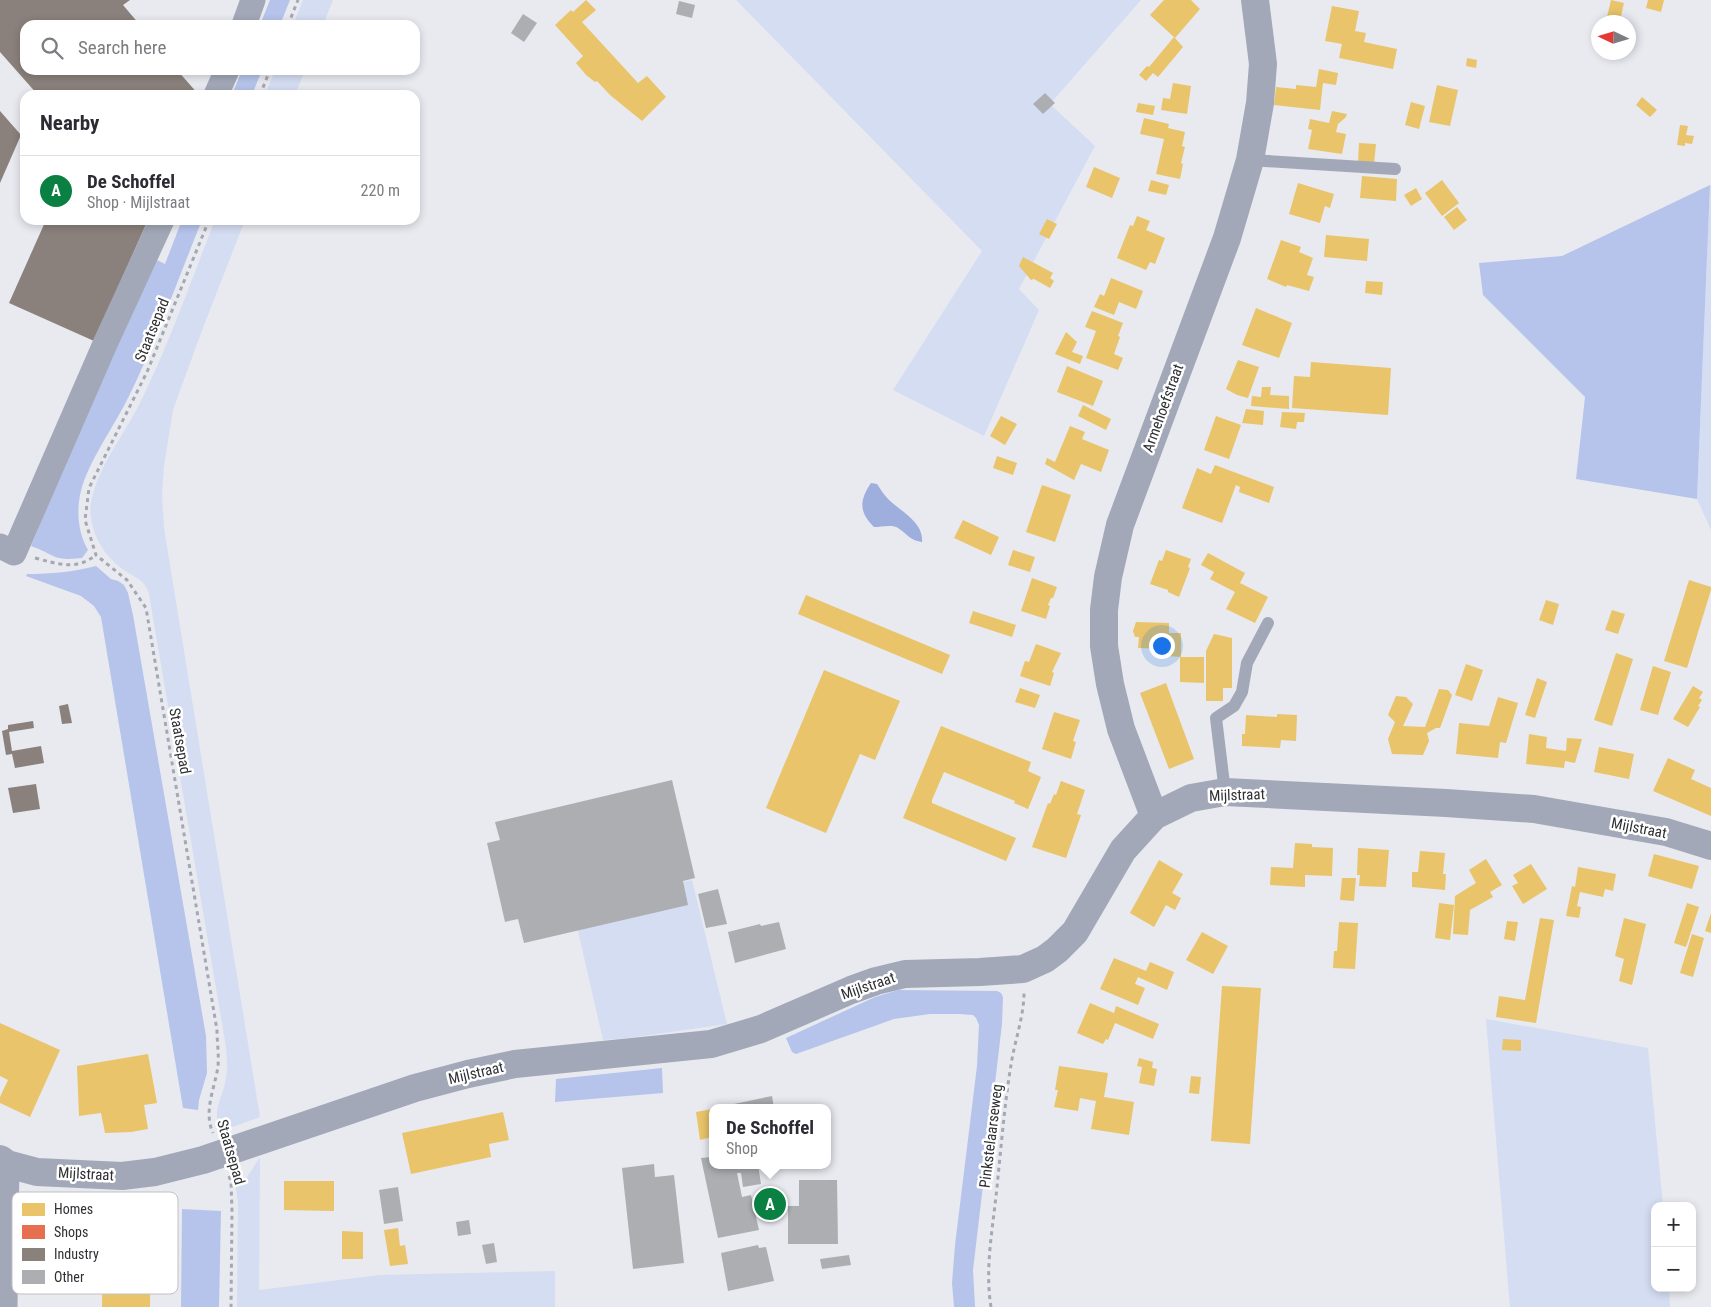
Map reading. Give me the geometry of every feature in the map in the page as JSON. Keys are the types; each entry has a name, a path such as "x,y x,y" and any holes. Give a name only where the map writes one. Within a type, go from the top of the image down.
{"street":[{"path":"246,20 253,0"},
{"name":"Armehoefstraat","path":"1154,816 1121,729 1110,684 1104,646 1104,610 1108,577 1120,525 1227,238 1250,160 1260,103 1263,64 1256,0"},
{"path":"218,90 225,75"},
{"path":"7,550 160,225"},
{"name":"Mijlstraat","path":"4,1162 37,1172 122,1176 155,1172 203,1160 415,1088 468,1074 515,1064 711,1044 762,1029 851,990 876,981 905,974 980,972 1024,968 1045,959 1075,932 1123,850 1154,816 1191,798 1225,792 1534,809 1666,832 1711,846"},
{"path":"4,1162 5,1307"}],"lane":[{"path":"1250,160 1395,169"},
{"path":"1225,792 1216,718 1234,706 1242,692 1246,663 1268,623"}],"path":[{"path":"290,20 298,0"},
{"path":"262,90 268,75"},
{"name":"Staatsepad","path":"207,225 147,372 89,488 85,520 96,555 127,580 146,608 217,1030 218,1066 209,1111 210,1128 222,1153 231,1182 231,1307"},
{"path":"7,550 62,565 78,565 87,562 96,555"},
{"name":"Pinkstelaarseweg","path":"990,1307 988,1288 989,1262 1005,1108 1012,1060 1024,1003 1024,968"}],"shaded area":[{"path":"270,0 290,0 282,20 262,20"},
{"path":"303,0 333,0 325,20 295,20"},
{"path":"736,0 1141,0 1050,104 1095,146 1019,289 1039,310 984,436 893,390 982,251"},
{"path":"240,75 260,75 254,90 234,90"},
{"path":"273,75 303,75 297,90 267,90"},
{"path":"1710,185 1697,499 1576,479 1585,397 1483,295 1479,263 1562,256"},
{"path":"1711,185 1711,530 1697,499"},
{"path":"180,225 200,225 139,374 84,480 79,506 79,521 82,536 88,550 82,558 67,559 56,557 31,546 151,257 165,264"},
{"path":"213,225 243,225 173,410 164,466 162,495 164,528 260,1117 224,1130 217,1119 217,1113 227,1074 226,1047 149,594 141,581 115,563 103,549 95,533 90,510 97,482 114,447 151,381"},
{"path":"871,483 877,484 889,500 916,524 922,535 922,542 912,539 896,527 874,527 869,522 862,506 864,495"},
{"path":"96,566 111,579 124,585 128,593 133,615 206,1036 207,1073 198,1110 183,1108 101,617 94,606 81,596 26,576 27,574 45,574"},
{"path":"692,880 727,1024 603,1040 573,909"},
{"path":"898,990 997,991 1003,997 1002,1024 973,1270 975,1307 954,1307 952,1283 977,1066 979,1025 976,1018 973,1015 930,1014 894,1019 796,1054 792,1052 786,1038 875,997"},
{"path":"1486,1019 1648,1048 1663,1202 1651,1202 1651,1292 1669,1292 1670,1307 1510,1307"},
{"path":"662,1068 663,1093 555,1102 556,1079"},
{"path":"260,1157 259,1290 379,1275 555,1271 555,1307 237,1307 238,1201 234,1178 245,1180"},
{"path":"182,1209 221,1211 219,1307 181,1307"}],"building: Homes":[{"path":"586,0 596,10 582,22 638,83 647,76 666,97 642,121 610,95 597,81 595,82 586,75 576,63 583,56 555,25 571,10 573,12"},
{"path":"1164,0 1191,0 1200,9 1175,38 1150,15"},
{"path":"1611,0 1624,3 1621,15 1607,15"},
{"path":"1648,0 1664,0 1661,12 1646,8"},
{"path":"1332,6 1359,11 1355,31 1366,33 1364,42 1397,49 1393,69 1339,58 1342,44 1325,41"},
{"path":"1174,37 1183,47 1158,77 1153,73 1146,81 1139,75 1147,66 1149,67"},
{"path":"1467,58 1477,60 1476,68 1466,66"},
{"path":"1319,69 1338,73 1336,85 1323,83 1320,110 1274,105 1276,87 1296,89 1296,85 1316,87"},
{"path":"1173,83 1191,86 1187,114 1161,110 1163,98 1170,99"},
{"path":"1437,85 1458,90 1450,126 1429,122"},
{"path":"1642,97 1657,110 1650,117 1636,105"},
{"path":"1411,102 1425,106 1419,129 1405,125"},
{"path":"1138,103 1155,106 1153,115 1136,112"},
{"path":"1332,111 1347,114 1338,124 1336,132 1346,134 1342,154 1308,149 1312,130 1308,129 1310,119 1329,123"},
{"path":"1144,118 1169,124 1168,128 1185,132 1182,146 1185,147 1180,179 1156,174 1164,139 1140,134"},
{"path":"1680,125 1688,126 1686,135 1694,136 1692,144 1685,143 1685,146 1677,145"},
{"path":"1359,143 1376,144 1374,164 1358,163"},
{"path":"1094,167 1120,178 1112,198 1086,187"},
{"path":"1362,176 1397,179 1396,201 1360,198"},
{"path":"1151,180 1169,185 1166,195 1148,191"},
{"path":"1442,180 1459,203 1442,216 1425,193"},
{"path":"1298,183 1334,194 1330,208 1325,206 1320,223 1289,214"},
{"path":"1416,188 1422,199 1411,206 1404,195"},
{"path":"1457,207 1467,220 1454,230 1444,217"},
{"path":"1137,216 1150,221 1146,230 1165,238 1155,264 1150,262 1146,270 1117,258 1130,225 1133,226"},
{"path":"1047,219 1057,224 1049,239 1039,234"},
{"path":"1326,235 1369,239 1367,261 1324,257"},
{"path":"1281,240 1301,247 1299,252 1313,258 1307,275 1314,277 1309,291 1287,285 1286,287 1267,279"},
{"path":"1023,257 1053,273 1050,278 1054,281 1050,288 1034,279 1031,280 1019,266"},
{"path":"1111,278 1143,291 1136,309 1119,302 1114,315 1094,307 1100,294 1104,296"},
{"path":"1366,281 1383,282 1382,295 1365,293"},
{"path":"1256,308 1292,323 1279,358 1242,345"},
{"path":"1092,311 1123,323 1114,354 1123,358 1118,370 1086,358 1096,331 1085,327"},
{"path":"1066,332 1077,342 1072,352 1083,356 1080,364 1055,354"},
{"path":"1238,360 1259,367 1248,398 1226,389"},
{"path":"1311,362 1391,368 1388,415 1292,408 1294,376 1310,377"},
{"path":"1067,366 1103,381 1093,406 1057,392"},
{"path":"1262,387 1271,387 1270,395 1289,396 1289,409 1251,406 1252,396 1261,397"},
{"path":"1083,405 1111,419 1106,430 1078,416"},
{"path":"1246,409 1264,411 1263,425 1242,423"},
{"path":"1282,412 1305,413 1304,422 1297,422 1296,429 1280,427"},
{"path":"1001,416 1017,424 1005,445 990,436"},
{"path":"1216,416 1241,425 1229,459 1204,450"},
{"path":"1070,426 1085,432 1082,439 1109,450 1101,472 1081,464 1074,480 1045,464 1047,458 1055,462"},
{"path":"997,456 1017,463 1013,475 993,468"},
{"path":"1215,465 1274,487 1269,503 1239,492 1240,487 1236,485 1222,523 1182,508 1197,468 1211,474"},
{"path":"1042,485 1071,495 1055,542 1026,532"},
{"path":"963,520 999,537 991,555 954,538"},
{"path":"1013,550 1035,557 1030,572 1008,565"},
{"path":"1166,550 1191,559 1188,567 1190,568 1179,597 1168,592 1168,590 1150,584 1159,560 1162,561"},
{"path":"1208,553 1245,573 1240,583 1268,597 1255,623 1226,609 1235,592 1210,579 1214,572 1201,565"},
{"path":"1032,578 1057,587 1048,605 1050,606 1046,619 1021,611"},
{"path":"1689,580 1711,587 1711,590 1687,668 1664,661"},
{"path":"806,595 950,655 942,674 798,614"},
{"path":"1546,600 1559,604 1553,625 1539,620"},
{"path":"1612,610 1625,614 1618,634 1605,630"},
{"path":"973,611 1016,625 1012,637 969,623"},
{"path":"1136,622 1169,623 1169,633 1181,633 1181,657 1167,656 1167,649 1138,648 1139,637 1135,637 1133,631"},
{"path":"1214,634 1232,638 1232,688 1223,688 1223,701 1206,701 1206,651"},
{"path":"1036,644 1061,653 1052,672 1054,673 1050,686 1020,676 1025,661 1029,662"},
{"path":"1616,653 1633,659 1612,726 1594,720"},
{"path":"1180,657 1204,657 1204,683 1180,682"},
{"path":"1466,664 1483,670 1472,701 1455,695"},
{"path":"1653,666 1671,672 1658,715 1640,710"},
{"path":"824,670 900,701 875,760 860,754 826,833 766,808"},
{"path":"1537,678 1547,682 1535,718 1525,715"},
{"path":"1166,683 1194,759 1169,769 1140,693"},
{"path":"1693,686 1703,692 1699,698 1702,700 1698,706 1700,707 1688,727 1673,719"},
{"path":"1020,688 1040,695 1035,708 1015,702"},
{"path":"1439,689 1448,690 1452,695 1440,728 1427,733 1429,741 1423,755 1392,754 1388,739 1395,722 1388,715 1396,696 1406,697 1413,704 1403,726 1425,727"},
{"path":"1498,697 1518,703 1506,743 1500,742 1498,758 1456,754 1459,723 1489,726"},
{"path":"1054,712 1080,720 1073,741 1076,742 1071,759 1042,749"},
{"path":"1277,714 1297,715 1296,741 1281,740 1280,748 1242,746 1242,734 1245,734 1246,715 1277,717"},
{"path":"941,726 1031,762 1028,771 1041,777 1028,809 1014,803 1015,801 944,772 932,800 932,803 1016,838 1006,861 903,818"},
{"path":"1529,734 1547,737 1546,748 1566,751 1567,738 1582,739 1575,763 1565,761 1564,768 1526,764"},
{"path":"1599,747 1634,754 1629,779 1594,772"},
{"path":"1668,758 1695,770 1691,779 1711,788 1711,816 1653,791"},
{"path":"1061,781 1085,790 1077,814 1081,815 1066,858 1032,847 1048,803 1050,804 1054,794 1056,795"},
{"path":"1295,843 1312,844 1312,847 1333,848 1332,876 1305,875 1305,887 1270,885 1271,867 1293,868"},
{"path":"1358,848 1389,850 1386,887 1359,886 1360,875 1357,875"},
{"path":"1420,851 1445,853 1443,874 1446,874 1445,890 1412,887 1412,872 1418,872"},
{"path":"1654,854 1699,866 1692,889 1648,876"},
{"path":"1486,859 1502,885 1490,892 1493,897 1470,910 1468,935 1453,934 1455,896 1476,883 1469,870"},
{"path":"1159,860 1183,874 1172,893 1181,898 1175,910 1166,905 1154,927 1130,913"},
{"path":"1531,864 1547,889 1523,904 1512,886 1518,883 1513,875"},
{"path":"1578,867 1616,874 1613,891 1605,889 1603,897 1580,892 1577,906 1581,907 1579,918 1566,916 1572,886 1575,887"},
{"path":"1342,878 1356,878 1354,901 1340,900"},
{"path":"1439,903 1454,905 1450,940 1435,938"},
{"path":"1687,903 1699,907 1686,947 1674,943"},
{"path":"1711,913 1711,933 1705,931"},
{"path":"1540,918 1554,920 1536,1023 1496,1017 1499,996 1525,1000"},
{"path":"1624,918 1646,924 1632,985 1619,981 1624,959 1615,956"},
{"path":"1507,921 1518,922 1515,941 1504,939"},
{"path":"1339,922 1358,923 1355,969 1333,968 1334,951 1337,951"},
{"path":"1202,932 1228,946 1213,974 1186,960"},
{"path":"1692,934 1704,938 1693,977 1680,973"},
{"path":"1114,958 1146,971 1150,962 1174,972 1167,990 1138,977 1135,984 1145,988 1138,1005 1100,989"},
{"path":"1222,986 1261,988 1250,1144 1211,1141"},
{"path":"1090,1003 1114,1013 1116,1006 1159,1024 1153,1039 1115,1023 1108,1040 1106,1039 1103,1044 1077,1033"},
{"path":"0,1023 60,1050 30,1117 0,1103 0,1097 8,1080 0,1076"},
{"path":"1503,1039 1521,1040 1521,1051 1502,1050"},
{"path":"148,1054 157,1103 144,1105 148,1129 105,1133 101,1113 79,1116 77,1066"},
{"path":"1139,1058 1153,1062 1152,1068 1157,1069 1154,1086 1139,1083 1142,1067 1137,1066"},
{"path":"1059,1066 1108,1073 1104,1097 1134,1102 1129,1135 1091,1129 1096,1101 1080,1098 1078,1111 1054,1107 1058,1090 1055,1090"},
{"path":"1191,1076 1201,1077 1199,1094 1189,1093"},
{"path":"709,1110 709,1138 700,1140 696,1112"},
{"path":"503,1112 509,1140 489,1144 491,1157 411,1174 402,1133"},
{"path":"284,1181 334,1181 334,1211 284,1210"},
{"path":"398,1228 400,1246 405,1245 408,1264 390,1266 384,1230"},
{"path":"342,1231 363,1232 363,1259 342,1259"},
{"path":"102,1294 150,1294 150,1307 102,1307"}],"building: Industry":[{"path":"0,0 130,0 123,5 136,20 20,20 20,75 0,52"},
{"path":"20,75 181,75 195,90 34,90"},
{"path":"0,111 20,134 20,137 0,183"},
{"path":"44,225 146,225 94,341 9,303"},
{"path":"68,704 72,723 62,724 59,706"},
{"path":"33,721 34,728 9,732 12,751 41,746 44,763 15,768 12,754 6,755 2,731 8,729 8,725"},
{"path":"36,784 40,809 13,813 8,788"}],"building: Other":[{"path":"679,1 695,5 692,18 676,14"},
{"path":"523,14 537,23 524,42 511,33"},
{"path":"1045,93 1055,103 1043,114 1033,104"},
{"path":"672,780 695,878 683,881 688,905 524,943 518,919 505,922 487,843 500,840 495,822"},
{"path":"718,889 727,924 706,928 698,894"},
{"path":"779,922 786,949 735,963 728,932 760,924 761,926"},
{"path":"772,1096 773,1104 734,1104"},
{"path":"709,1157 709,1169 759,1169 761,1184 743,1187 741,1173 737,1173 742,1197 751,1195 759,1230 718,1238 701,1158"},
{"path":"654,1164 655,1177 674,1175 684,1263 633,1269 622,1168"},
{"path":"799,1180 837,1180 838,1244 788,1244 788,1206 799,1206"},
{"path":"398,1187 403,1221 384,1224 379,1190"},
{"path":"469,1220 471,1234 458,1236 456,1222"},
{"path":"494,1243 497,1262 486,1264 482,1245"},
{"path":"758,1245 759,1248 766,1247 774,1281 728,1291 721,1253"},
{"path":"849,1255 851,1265 822,1269 820,1259"}],"place":[{"name":"De Schoffel","path":"770,1204"}]}
